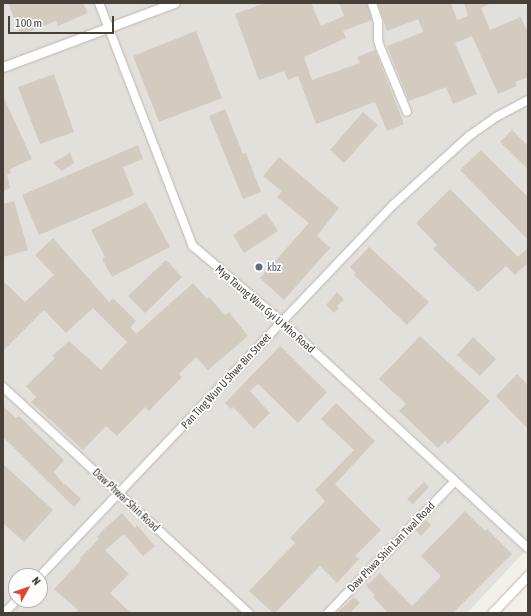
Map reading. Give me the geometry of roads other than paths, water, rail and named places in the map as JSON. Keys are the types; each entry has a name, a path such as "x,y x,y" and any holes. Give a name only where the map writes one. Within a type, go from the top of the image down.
{"street":[{"name":"Mya Taung Wun Gyi U Mho Road","path":"99,3 193,246 282,322 528,548"},
{"path":"3,67 174,3"},
{"path":"372,3 378,21 378,40 380,47 407,112"},
{"name":"Pan Ting Wun U Shwe Bin Street","path":"48,568 120,494 399,199 469,136 496,117 528,100"},
{"name":"Daw Phwar Shin Road","path":"3,387 249,613"},
{"name":"Daw Phwa Shin Lan Twal Road","path":"328,613 455,481"},
{"path":"492,613 528,575"}],"place":[{"name":"kbz","path":"259,267"}]}
